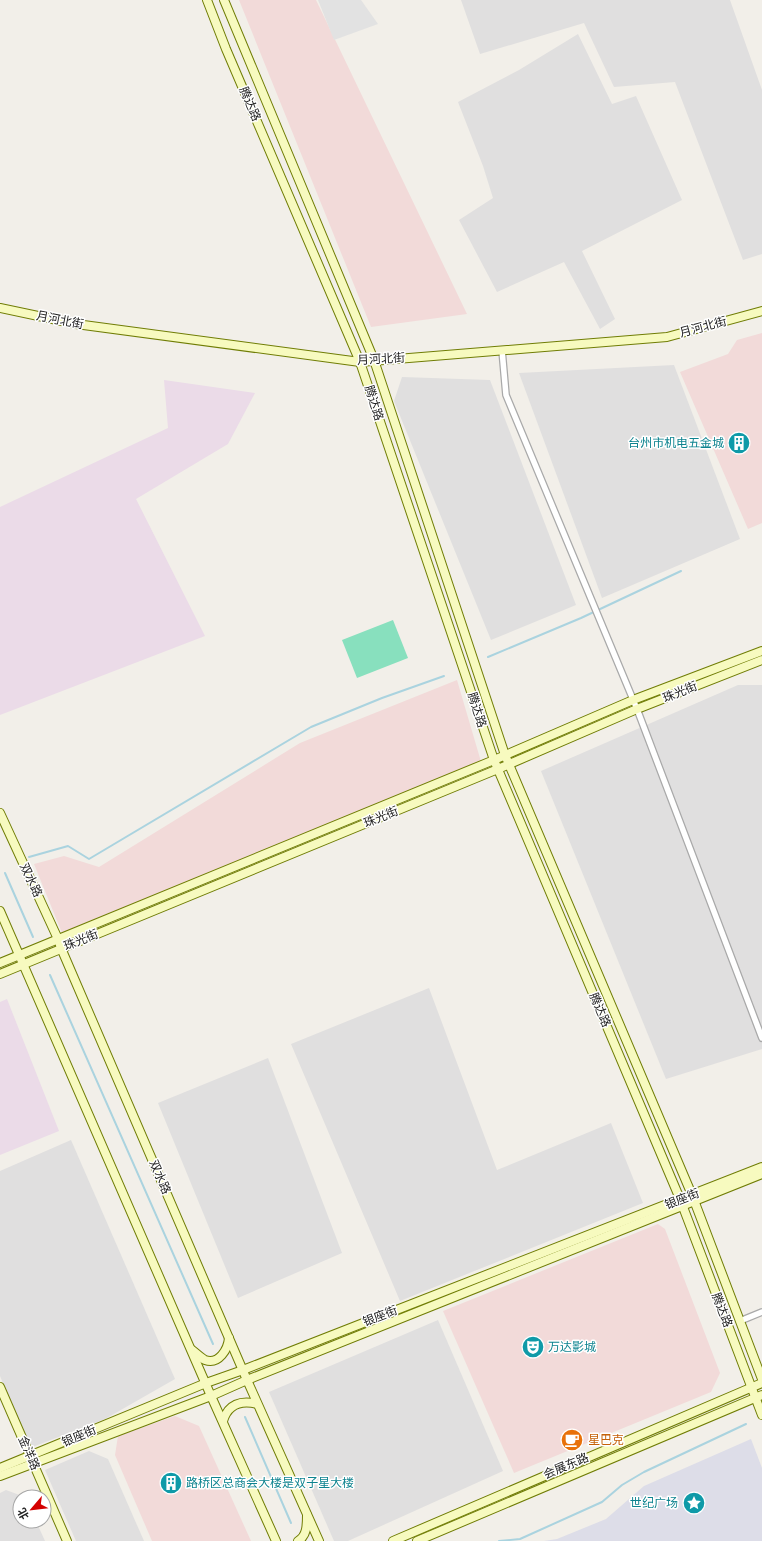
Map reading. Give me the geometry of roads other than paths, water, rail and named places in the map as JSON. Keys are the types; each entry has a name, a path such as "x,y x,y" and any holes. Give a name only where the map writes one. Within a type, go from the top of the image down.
{"main road":[{"name":"腾达路","path":"207,0 226,49 360,362 494,760 682,1202 751,1387 759,1396 762,1415"},
{"name":"腾达路","path":"224,0 374,360 505,755 694,1198 762,1379"},
{"name":"月河北街","path":"0,308 76,324 360,362 667,337 762,311"},
{"name":"珠光街","path":"0,963 494,760 633,700 762,651"},
{"name":"珠光街","path":"0,974 498,769 637,709 762,660"},
{"name":"双水路","path":"0,813 58,939 246,1380 319,1541"},
{"path":"0,911 211,1396 276,1541"},
{"name":"银座街","path":"0,1476 32,1460 206,1383 694,1198 762,1167"},
{"path":"694,1198 762,1174"},
{"name":"银座街","path":"0,1468 32,1460 211,1396 246,1380 682,1202"},
{"path":"192,1350 205,1360 213,1360 222,1356 229,1346 229,1338"},
{"name":"会展东路","path":"393,1541 762,1383"},
{"name":"金洋路","path":"0,1388 67,1541"},
{"name":"会展东路","path":"417,1541 759,1396"},
{"path":"222,1421 225,1413 230,1407 245,1401 257,1404"},
{"path":"298,1541 302,1538 306,1531 307,1512"}],"street":[{"path":"502,350 506,395 637,709 762,1038"},
{"path":"740,1321 762,1312"}],"waterway":[{"path":"488,657 581,618 681,571"},
{"path":"29,857 68,846 89,859 311,727 382,698 444,676"},
{"path":"5,873 33,937"},
{"path":"50,975 213,1344"},
{"path":"245,1417 291,1523"},
{"path":"499,1541 520,1539 602,1502 622,1485 644,1472 746,1424"}],"place":[{"name":"台州市机电五金城","path":"739,443"},
{"name":"万达影城","path":"533,1347"},
{"name":"星巴克","path":"572,1440"},
{"name":"路桥区总商会大楼是双子星大楼","path":"171,1483"},
{"name":"世纪广场","path":"694,1503"}]}
